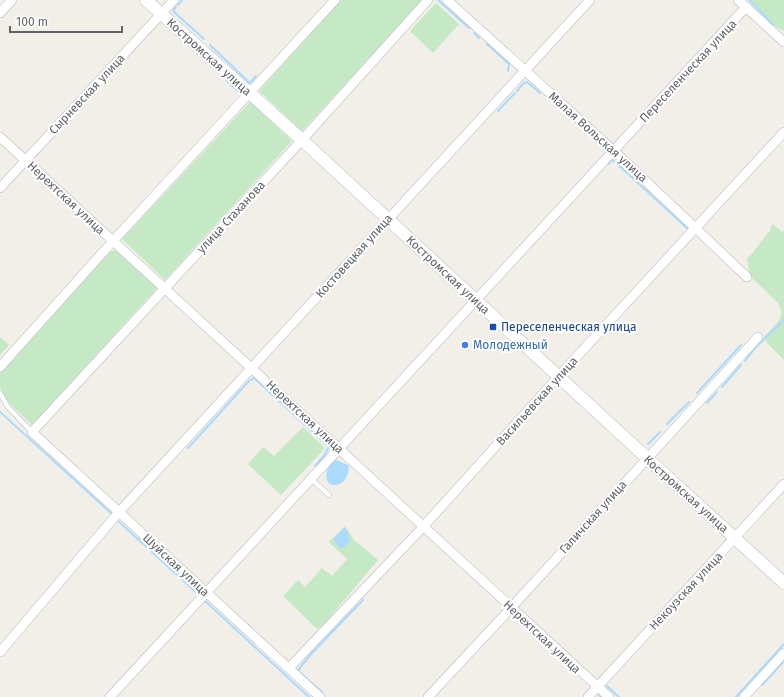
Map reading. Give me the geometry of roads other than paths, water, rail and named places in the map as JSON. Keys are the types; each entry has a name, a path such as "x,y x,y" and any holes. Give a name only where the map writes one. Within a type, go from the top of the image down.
{"street":[{"path":"0,13 12,0"},
{"name":"Костромская улица","path":"146,0 302,140 646,458 784,583"},
{"name":"Сырневская улица","path":"0,188 174,0"},
{"path":"0,367 113,241 335,0"},
{"name":"улица Стаханова","path":"32,432 302,140 428,0"},
{"name":"Малая Вольская улица","path":"447,0 614,151 747,276"},
{"name":"Костовецкая улица","path":"0,652 116,516 524,70 590,0"},
{"path":"738,0 784,42"},
{"name":"Переселенческая улица","path":"110,697 746,7"},
{"name":"Васильевская улица","path":"289,668 423,527 558,377 784,132"},
{"name":"Нерехтская улица","path":"0,137 609,697"},
{"name":"Галичская улица","path":"428,697 758,337"},
{"name":"Шуйская улица","path":"32,432 116,516 203,596 289,668 320,697"},
{"name":"Некоузская улица","path":"588,697 784,484"},
{"path":"744,697 784,653"}],"lane":[{"path":"0,393 8,407 32,432"},
{"path":"311,478 329,495"}],"water":[{"path":"336,460 348,465 349,468 343,482 333,485 328,482 326,476 331,463"},
{"path":"344,528 347,530 350,541 343,548 339,547 333,539"}],"waterway":[{"path":"178,5 182,0"},
{"path":"438,0 469,28"},
{"path":"749,0 773,25"},
{"path":"176,7 174,12 204,39"},
{"path":"474,33 479,38"},
{"path":"487,44 509,64 508,71"},
{"path":"210,45 250,83 256,76"},
{"path":"226,80 240,93"},
{"path":"517,91 524,83 527,82 540,93"},
{"path":"498,111 515,93"},
{"path":"608,164 613,160 688,229"},
{"path":"745,361 756,347 784,320"},
{"path":"697,393 741,345"},
{"path":"722,387 741,365"},
{"path":"188,448 249,381 254,378 329,447 324,456 315,466"},
{"path":"707,403 717,392"},
{"path":"667,424 689,402"},
{"path":"0,412 113,515"},
{"path":"648,444 660,432"},
{"path":"117,520 199,595"},
{"path":"204,600 309,697"},
{"path":"322,692 299,672 299,669 312,653 363,600"},
{"path":"736,697 784,644"},
{"path":"762,685 784,661"},
{"path":"607,686 619,697"}],"place":[{"name":"Переселенческая улица","path":"493,327"},
{"name":"Молодежный","path":"465,345"}]}
